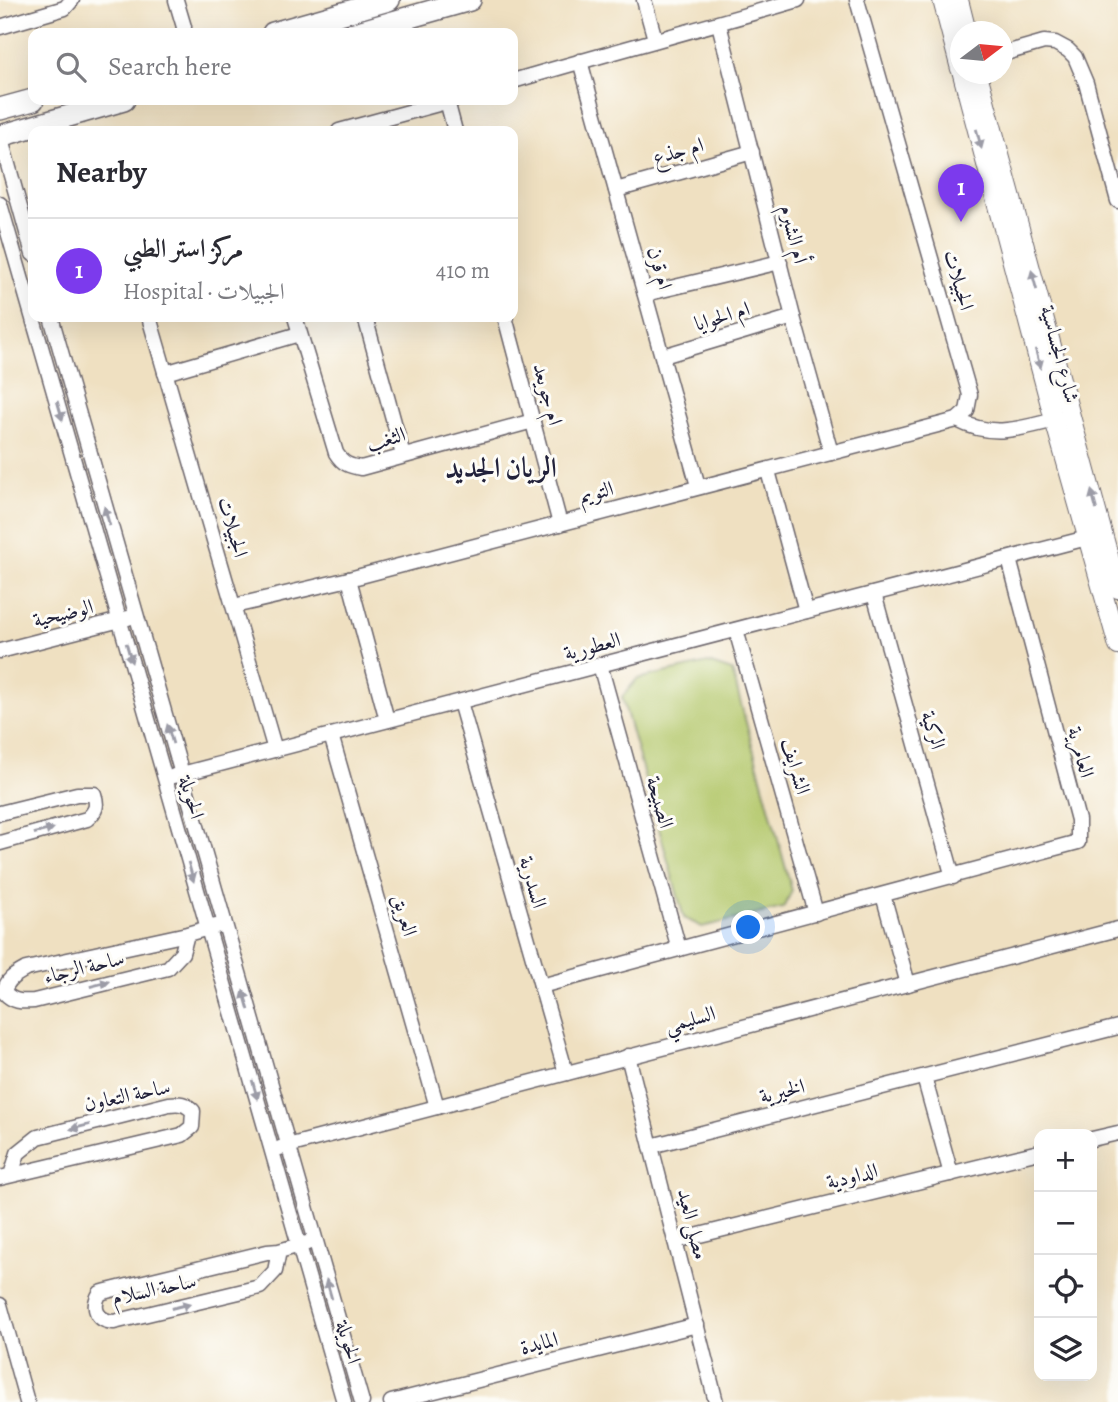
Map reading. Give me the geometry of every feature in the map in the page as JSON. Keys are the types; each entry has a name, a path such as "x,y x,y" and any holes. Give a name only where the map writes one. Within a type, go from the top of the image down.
{"main road":[{"path":"290,28 356,4 389,0"},
{"path":"372,28 470,0"},
{"path":"0,109 28,101"},
{"path":"34,126 107,105"},
{"path":"0,136 28,128"}],"street":[{"path":"0,27 65,8 72,0"},
{"path":"176,0 184,28"},
{"path":"320,19 331,0"},
{"path":"644,0 655,39"},
{"path":"518,80 798,0"},
{"name":"الجبيلات","path":"857,0 970,395 962,416"},
{"name":"شارع الجساسية","path":"942,0 950,29"},
{"path":"959,0 964,21"},
{"name":"أم الشبرم","path":"719,24 793,317 831,453"},
{"path":"1013,51 1044,43 1055,43 1074,57 1086,83 1118,200"},
{"name":"ام قرن","path":"580,61 698,486"},
{"name":"شارع الجساسية","path":"966,84 1063,418 1114,556 1118,589"},
{"name":"شارع الجساسية","path":"980,84 1063,418 1087,538 1118,646"},
{"path":"358,126 435,105"},
{"path":"451,105 454,126"},
{"path":"0,136 28,236"},
{"name":"ام جذع","path":"616,190 752,152"},
{"name":"الحويلة","path":"0,204 28,301"},
{"path":"645,294 780,262"},
{"name":"ام الحوايا","path":"663,356 793,317"},
{"name":"الحويلة","path":"34,322 344,1402"},
{"name":"الحويلة","path":"52,322 362,1402"},
{"name":"الجبيلات","path":"150,322 275,750"},
{"name":"الثغب","path":"296,322 336,453 341,461 361,468 533,421"},
{"path":"366,322 403,455"},
{"name":"ام جويعد","path":"506,322 560,524"},
{"path":"165,373 299,334"},
{"path":"47,367 64,362"},
{"path":"962,416 971,428 996,432 1063,418"},
{"name":"التويم","path":"234,606 349,579 698,486 768,471 962,416"},
{"path":"768,471 806,611"},
{"name":"العطورية","path":"165,779 1087,538"},
{"name":"العامرية","path":"541,986 1078,842 1077,820 1009,559"},
{"path":"349,579 387,720"},
{"name":"الركية","path":"874,594 953,877"},
{"name":"الوضيحية","path":"0,651 136,616"},
{"name":"الشرايف","path":"736,630 816,913"},
{"name":"الصبيحة","path":"600,665 679,949"},
{"name":"السدرية","path":"460,702 566,1073"},
{"name":"العريق","path":"331,735 437,1107"},
{"path":"0,813 78,794 94,794 97,802 96,811 87,819 0,843"},
{"path":"883,895 908,984"},
{"name":"ساحة الرجاء","path":"187,934 182,953 168,968 34,1001 20,1002 10,999 4,992 12,976 26,969 187,934 224,923"},
{"name":"السليمي","path":"272,1151 1118,929"},
{"name":"الخيرية","path":"651,1146 1118,1027"},
{"name":"مصلى العيد","path":"628,1056 716,1402"},
{"path":"924,1077 951,1174"},
{"name":"ساحة التعاون","path":"181,1102 193,1111 192,1127 182,1135 5,1176 18,1153 38,1137 169,1104 181,1102"},
{"path":"1097,1138 1118,1133"},
{"name":"الداودية","path":"675,1241 1034,1153"},
{"name":"ساحة السلام","path":"279,1251 275,1271 260,1287 114,1322 99,1317 95,1310 95,1301 100,1293 315,1240"},
{"path":"1,1313 27,1402"},
{"name":"المايدة","path":"391,1402 697,1325"}],"green space":[{"path":"708,663 732,671 792,891 783,908 702,927 684,918 622,697 637,679"}],"place":[{"name":"مركز استر الطبي","path":"961,222"}],"district":[{"name":"الريان الجديد","path":"501,468"}]}
